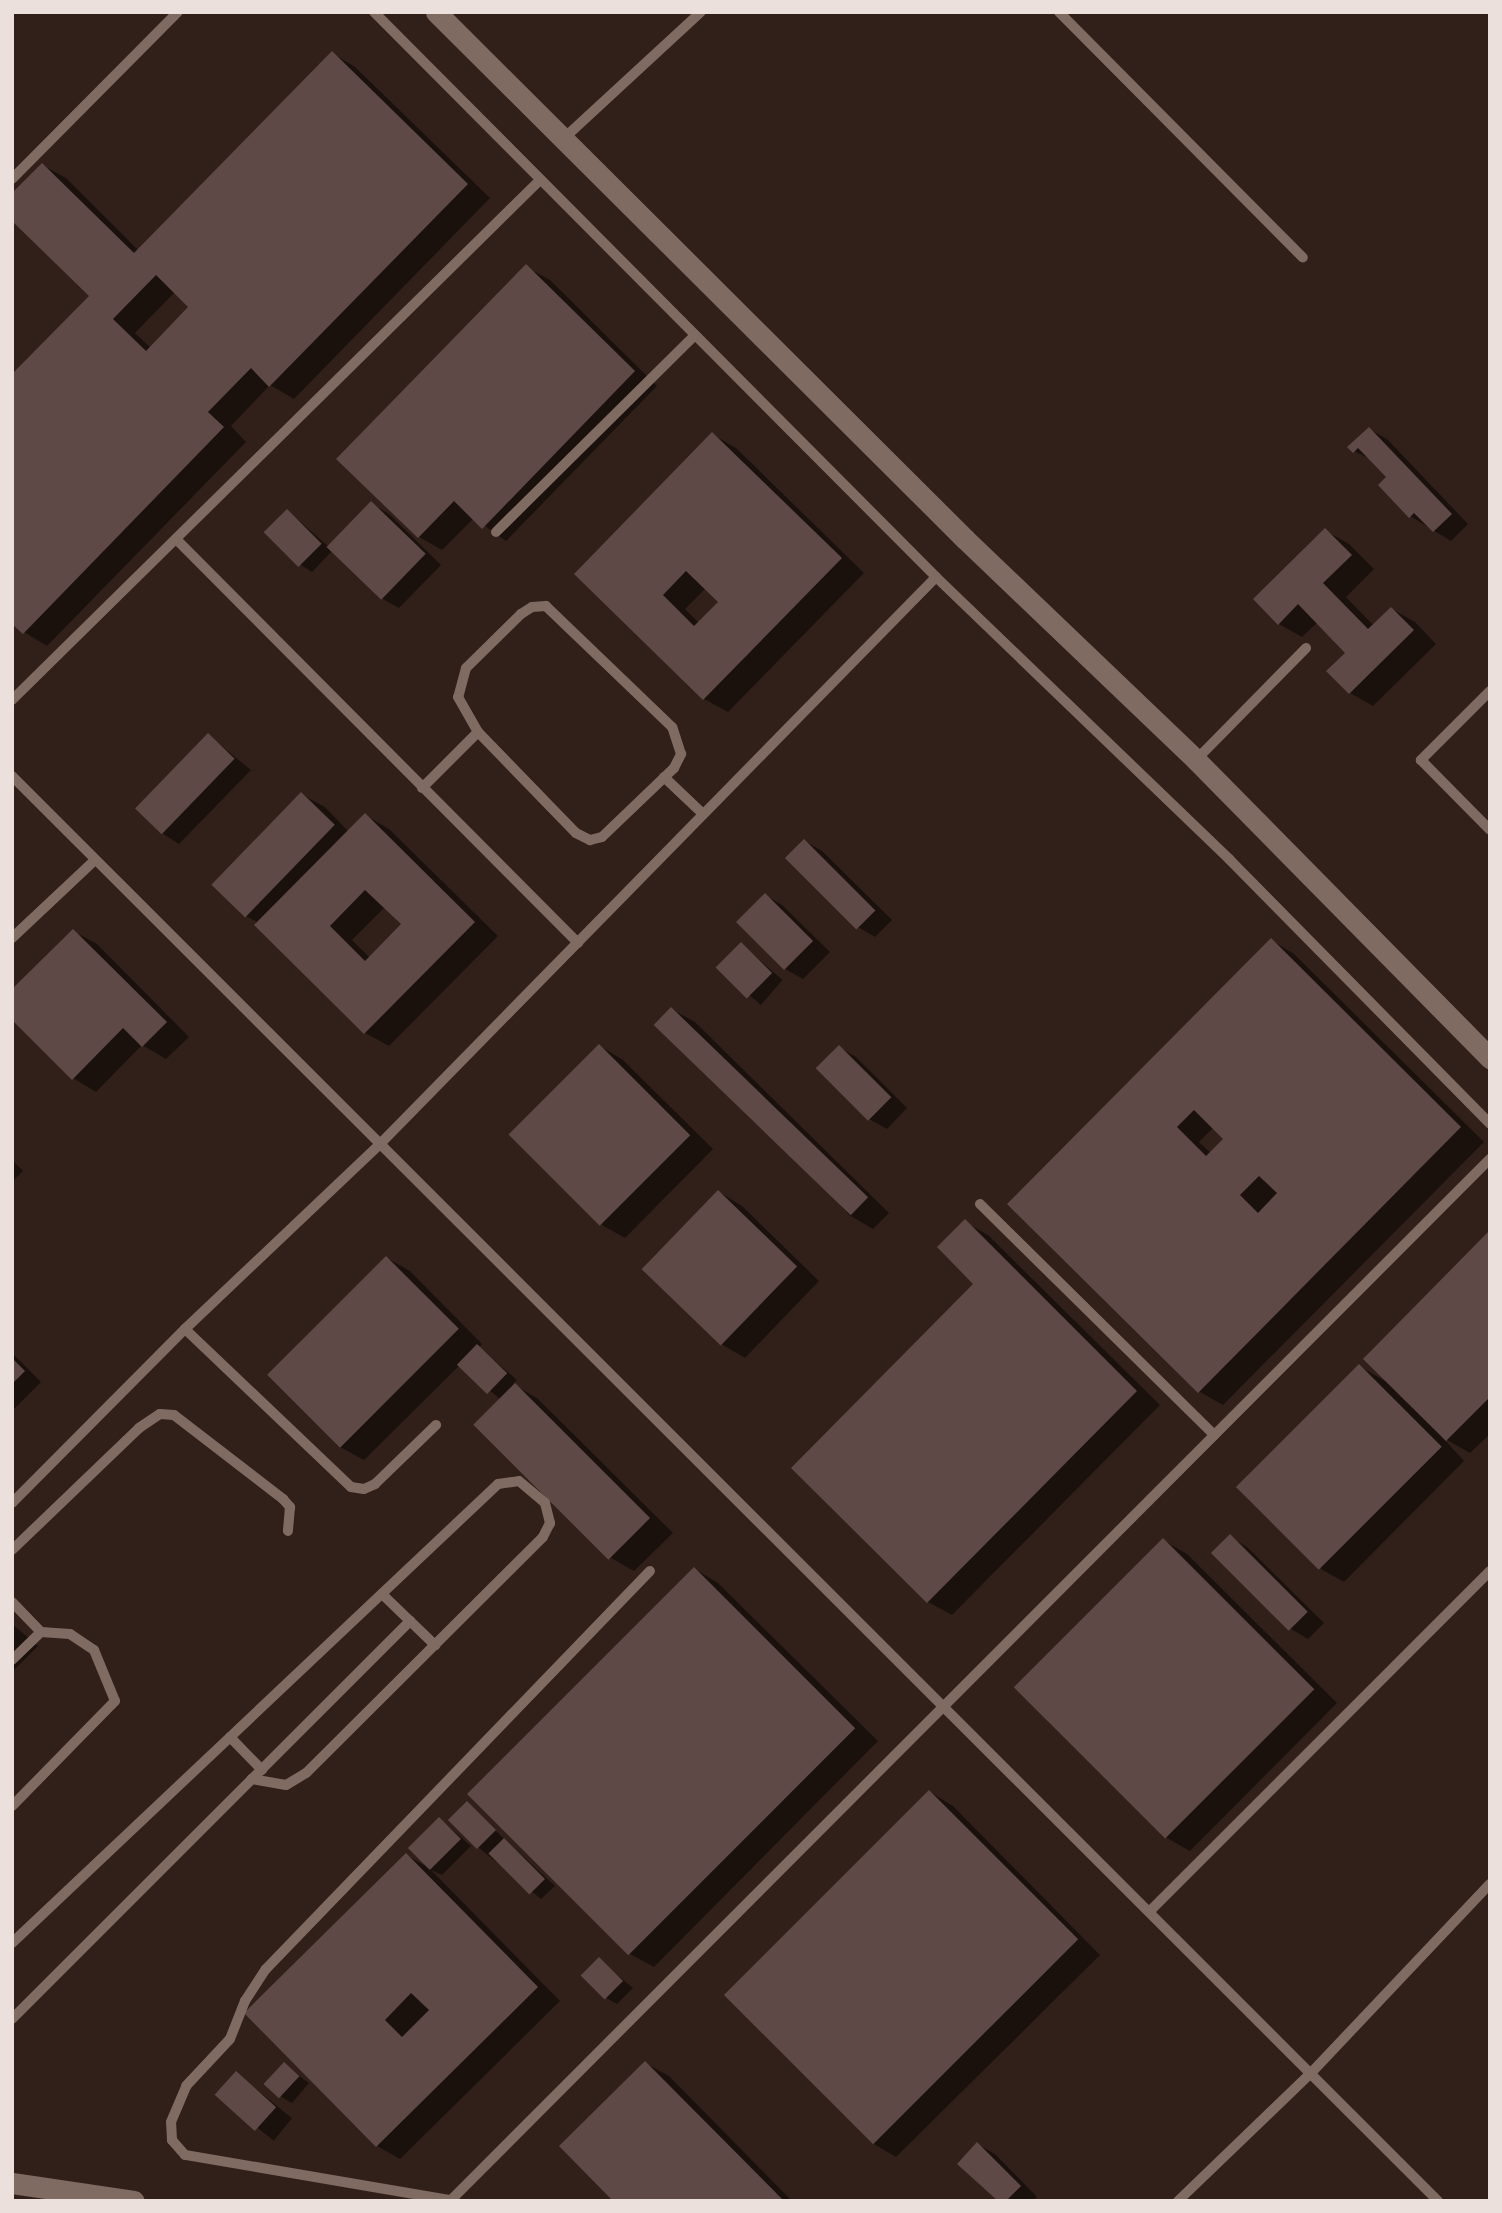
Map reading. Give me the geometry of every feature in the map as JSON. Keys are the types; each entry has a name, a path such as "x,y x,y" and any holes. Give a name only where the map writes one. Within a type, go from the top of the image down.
{"street":[{"path":"436,12 561,141 1196,760 1490,1058"},
{"path":"12,2183 134,2201"}],"lane":[{"path":"12,179 178,12"},
{"path":"374,12 694,336 936,577 1229,859 1490,1124"},
{"path":"561,141 701,12"},
{"path":"1059,12 1303,258"},
{"path":"12,700 539,181"},
{"path":"496,532 694,336"},
{"path":"176,539 578,943"},
{"path":"12,1503 185,1329 382,1142 936,577"},
{"path":"546,606 672,727 681,754 664,777 602,837 590,840 576,833 478,732 458,697 466,668 521,614 532,607 546,606"},
{"path":"1196,760 1306,648"},
{"path":"1490,691 1421,760 1490,830"},
{"path":"422,788 478,732"},
{"path":"12,776 382,1142 1437,2201"},
{"path":"664,777 703,814"},
{"path":"12,938 95,860"},
{"path":"650,1571 266,1969 245,2001 230,2039 186,2086 171,2122 172,2140 185,2155 453,2200 943,1704 1490,1159"},
{"path":"980,1204 1214,1435"},
{"path":"185,1329 351,1487 364,1489 375,1484 436,1424"},
{"path":"12,1550 139,1428 160,1415 174,1415 283,1499 290,1507 288,1531"},
{"path":"12,1943 498,1484 519,1481 545,1503 550,1523 543,1537 297,1781 277,1785 252,1779"},
{"path":"1150,1911 1490,1572"},
{"path":"382,1594 435,1645"},
{"path":"12,1602 41,1632 70,1634 94,1650 115,1700 12,1806"},
{"path":"12,2019 410,1621"},
{"path":"12,1660 41,1632"},
{"path":"230,1737 262,1770"},
{"path":"1178,2201 1311,2073 1490,1884"}],"building":[{"path":"332,51 468,184 269,387 251,368 208,412 224,427 23,634 12,624 12,374 89,296 12,221 12,193 42,163 134,253","holes":["156,275 188,307 146,351 113,319"]},
{"path":"526,264 635,371 482,529 454,501 418,538 336,459"},
{"path":"1369,427 1452,514 1433,532 1414,513 1409,518 1378,485 1386,477 1358,448 1353,453 1347,447"},
{"path":"712,432 842,558 703,700 574,574","holes":["686,571 718,602 694,626 663,595"]},
{"path":"371,501 426,554 381,600 327,547"},
{"path":"287,509 322,544 298,567 264,532"},
{"path":"1325,528 1352,555 1323,583 1368,629 1391,607 1414,630 1349,694 1326,671 1345,653 1298,604 1278,625 1253,599"},
{"path":"208,733 235,759 162,834 135,809"},
{"path":"301,792 335,825 245,917 211,885"},
{"path":"365,813 475,922 364,1034 254,925","holes":["365,890 401,924 365,961 330,926"]},
{"path":"804,839 875,910 856,930 785,858"},
{"path":"765,893 813,941 784,970 736,922"},
{"path":"73,929 167,1022 142,1047 123,1028 72,1080 12,1020 12,989"},
{"path":"1271,938 1461,1127 1198,1393 1007,1204","holes":["1194,1110 1223,1139 1206,1156 1177,1127","1259,1176 1277,1193 1258,1213 1240,1195"]},
{"path":"741,942 772,973 747,999 716,967"},
{"path":"671,1007 868,1197 851,1215 654,1025"},
{"path":"599,1044 690,1135 600,1226 508,1135"},
{"path":"839,1045 891,1097 868,1121 816,1068"},
{"path":"718,1190 797,1266 721,1346 642,1269"},
{"path":"965,1219 1137,1391 927,1603 791,1468 973,1284 937,1247"},
{"path":"1490,1230 1490,1397 1446,1441 1363,1359"},
{"path":"386,1256 459,1329 340,1448 267,1375"},
{"path":"477,1344 507,1373 487,1394 457,1365"},
{"path":"12,1358 25,1371 12,1384"},
{"path":"1359,1364 1442,1447 1319,1570 1236,1487"},
{"path":"515,1383 650,1518 608,1560 473,1425"},
{"path":"1230,1534 1308,1612 1289,1631 1211,1553"},
{"path":"1163,1538 1314,1689 1165,1839 1014,1687"},
{"path":"694,1567 855,1728 628,1955 467,1794"},
{"path":"929,1790 1078,1939 873,2144 724,1995"},
{"path":"467,1801 496,1830 477,1849 448,1820"},
{"path":"439,1817 461,1839 430,1870 408,1848"},
{"path":"504,1838 545,1879 529,1895 488,1854"},
{"path":"406,1853 538,1987 376,2147 244,2013","holes":["411,1993 429,2010 402,2037 385,2020"]},
{"path":"599,1957 623,1981 605,1999 581,1975"},
{"path":"645,2061 784,2201 613,2201 559,2146"},
{"path":"284,2062 299,2076 279,2098 264,2084"},
{"path":"236,2071 276,2107 255,2131 215,2095"},
{"path":"977,2142 1021,2186 1006,2201 998,2201 957,2164"}]}
